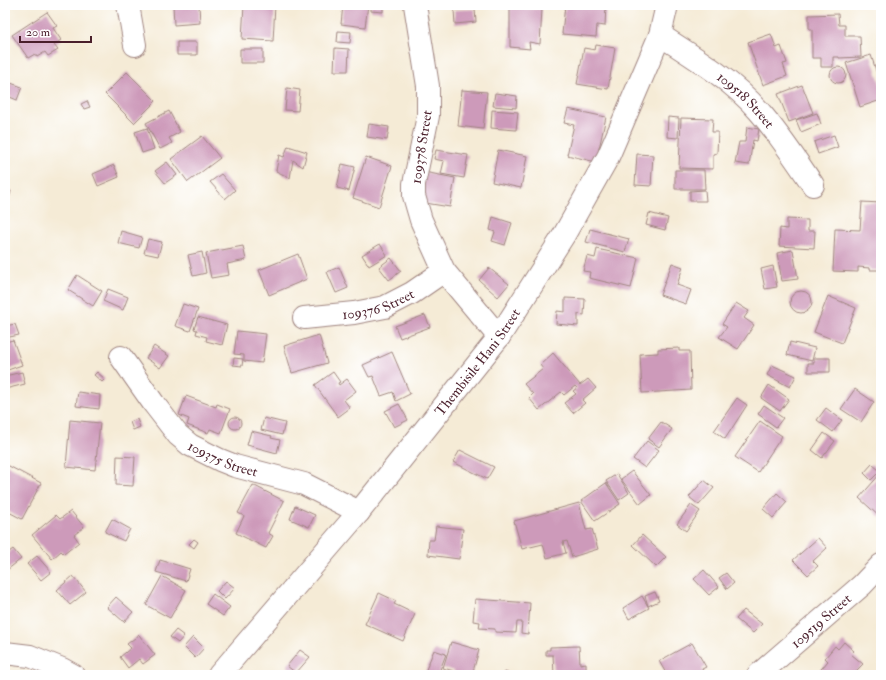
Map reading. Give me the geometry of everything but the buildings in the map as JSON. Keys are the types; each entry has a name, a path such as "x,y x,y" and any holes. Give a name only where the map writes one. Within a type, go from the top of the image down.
{"street":[{"path":"128,5 135,45"},
{"name":"109378 Street","path":"415,5 428,86 428,116 414,184 414,196 421,220 444,271 499,337"},
{"name":"Thembisile Hani Street","path":"219,675 359,512 499,337 564,235 608,157 660,35 667,5"},
{"name":"109518 Street","path":"660,35 692,56 738,90 759,111 791,152 813,185"},
{"name":"109376 Street","path":"304,318 385,308 412,293 444,271"},
{"name":"109375 Street","path":"121,357 178,435 190,445 235,466 304,484 359,512"},
{"name":"109519 Street","path":"758,675 862,585 881,565"},
{"path":"5,652 30,656 73,675"}]}
